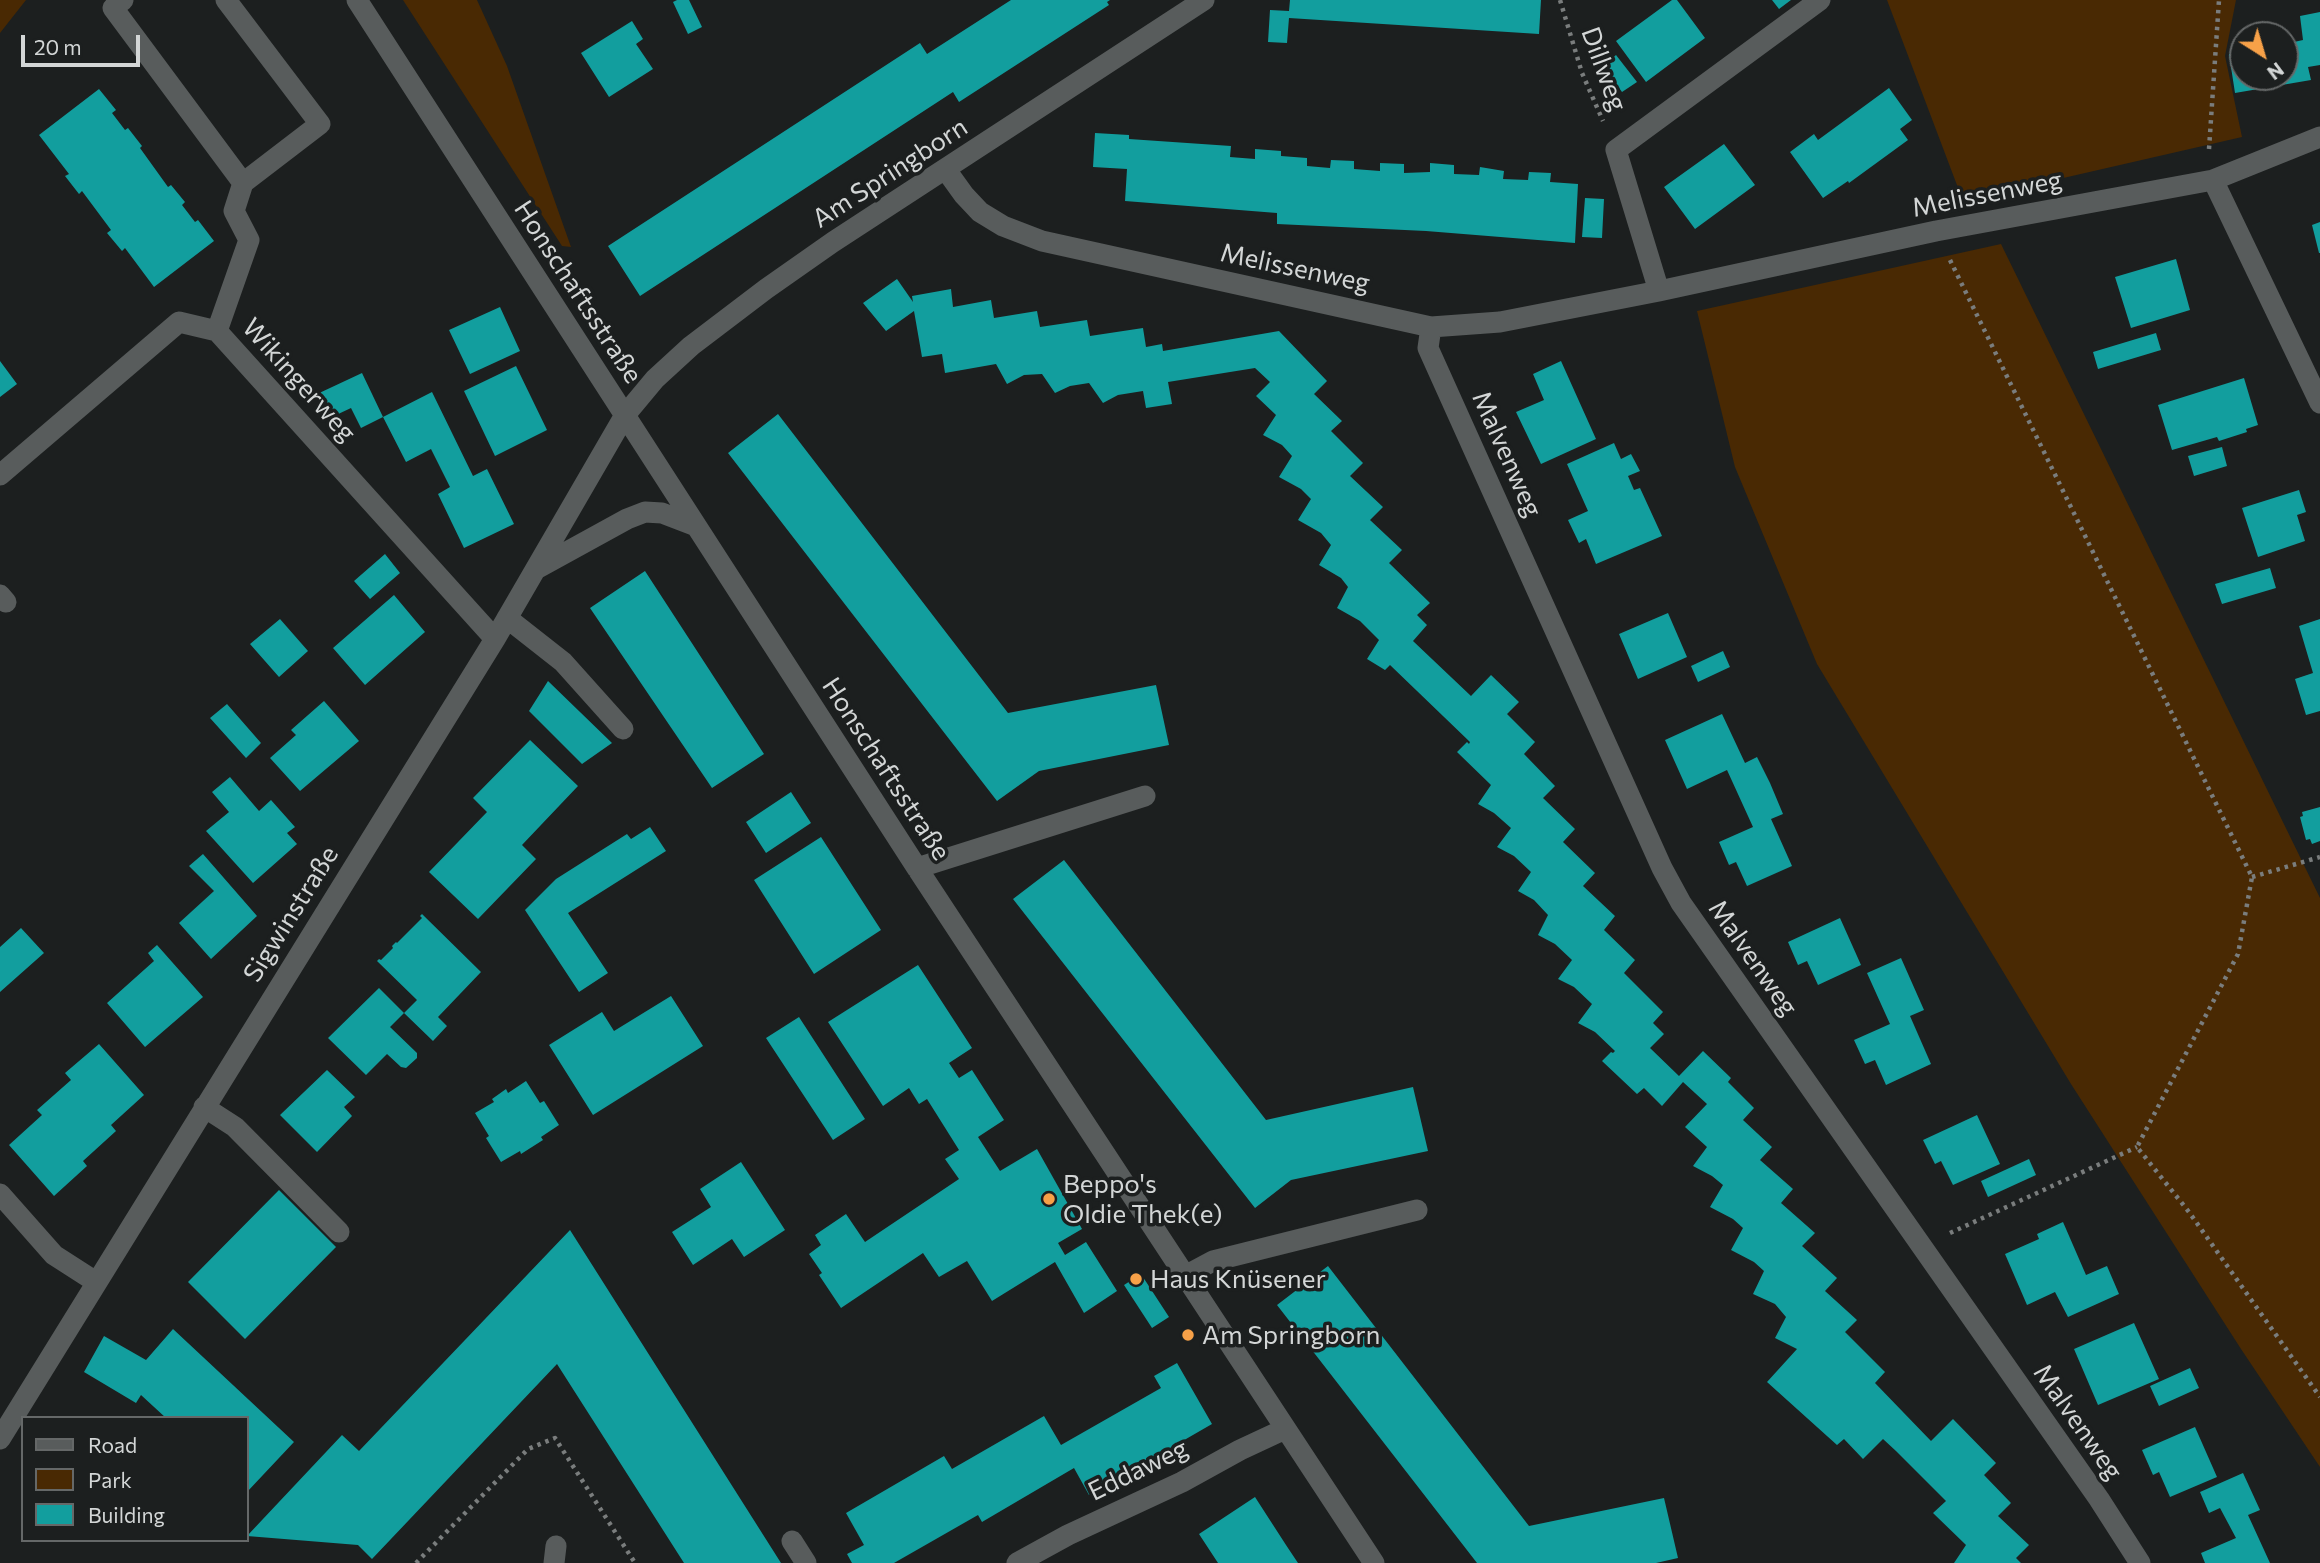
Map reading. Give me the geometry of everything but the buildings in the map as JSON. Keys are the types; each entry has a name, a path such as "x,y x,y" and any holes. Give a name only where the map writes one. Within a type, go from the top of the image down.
{"street":[{"path":"124,0 113,8 243,183"},
{"path":"217,331 249,240 234,211 243,183 320,124 226,0"},
{"name":"Honschaftsstraße","path":"357,0 917,868 1374,1563"},
{"path":"1659,291 1615,150 1820,0"},
{"name":"Am Springborn","path":"625,415 655,379 691,346 833,242 1199,1"},
{"name":"Melissenweg","path":"946,170 964,195 981,212 1003,226 1042,241 1431,327 1500,322 1659,291 1936,231 2213,180 2320,137"},
{"path":"2213,180 2320,403"},
{"name":"Wikingerweg","path":"0,475 179,322 217,331 495,639"},
{"name":"Malvenweg","path":"1431,327 1428,348 1662,868 1681,904 2099,1499 2140,1563"},
{"name":"Sigwinstraße","path":"0,1439 508,618 625,415"},
{"path":"534,570 627,519 645,512 662,513 696,526"},
{"path":"508,618 563,662 623,729"},
{"path":"917,868 1145,796"},
{"path":"204,1107 235,1127 339,1232"},
{"path":"0,1194 54,1255 96,1282"},
{"path":"1185,1276 1213,1261 1417,1210"},
{"name":"Eddaweg","path":"1017,1563 1068,1535 1182,1482 1285,1429"},
{"path":"792,1541 806,1563"}],"path":[{"name":"Dillweg","path":"1560,0 1581,72 1615,150"},
{"path":"2213,180 2209,145 2219,0"},
{"path":"1921,1247 2137,1147 2238,954 2252,877 1936,231"},
{"path":"2252,877 2320,857"},
{"path":"2137,1147 2189,1212 2320,1397"},
{"path":"416,1563 528,1449 555,1438 635,1563"}],"green space":[{"path":"0,0 26,0 0,33"},
{"path":"403,0 477,0 507,66 571,247 562,246"},
{"path":"1887,0 2236,0 2232,21 2229,21 2225,56 2229,91 2232,91 2242,137 1963,201"},
{"path":"2001,244 2320,898 2320,1467 2071,1084 1817,664 1735,467 1697,311"}],"place":[{"name":"Beppo's Oldie Thek(e)","path":"1049,1199"},
{"name":"Haus Knüsener","path":"1136,1279"},
{"name":"Am Springborn","path":"1188,1335"}]}
